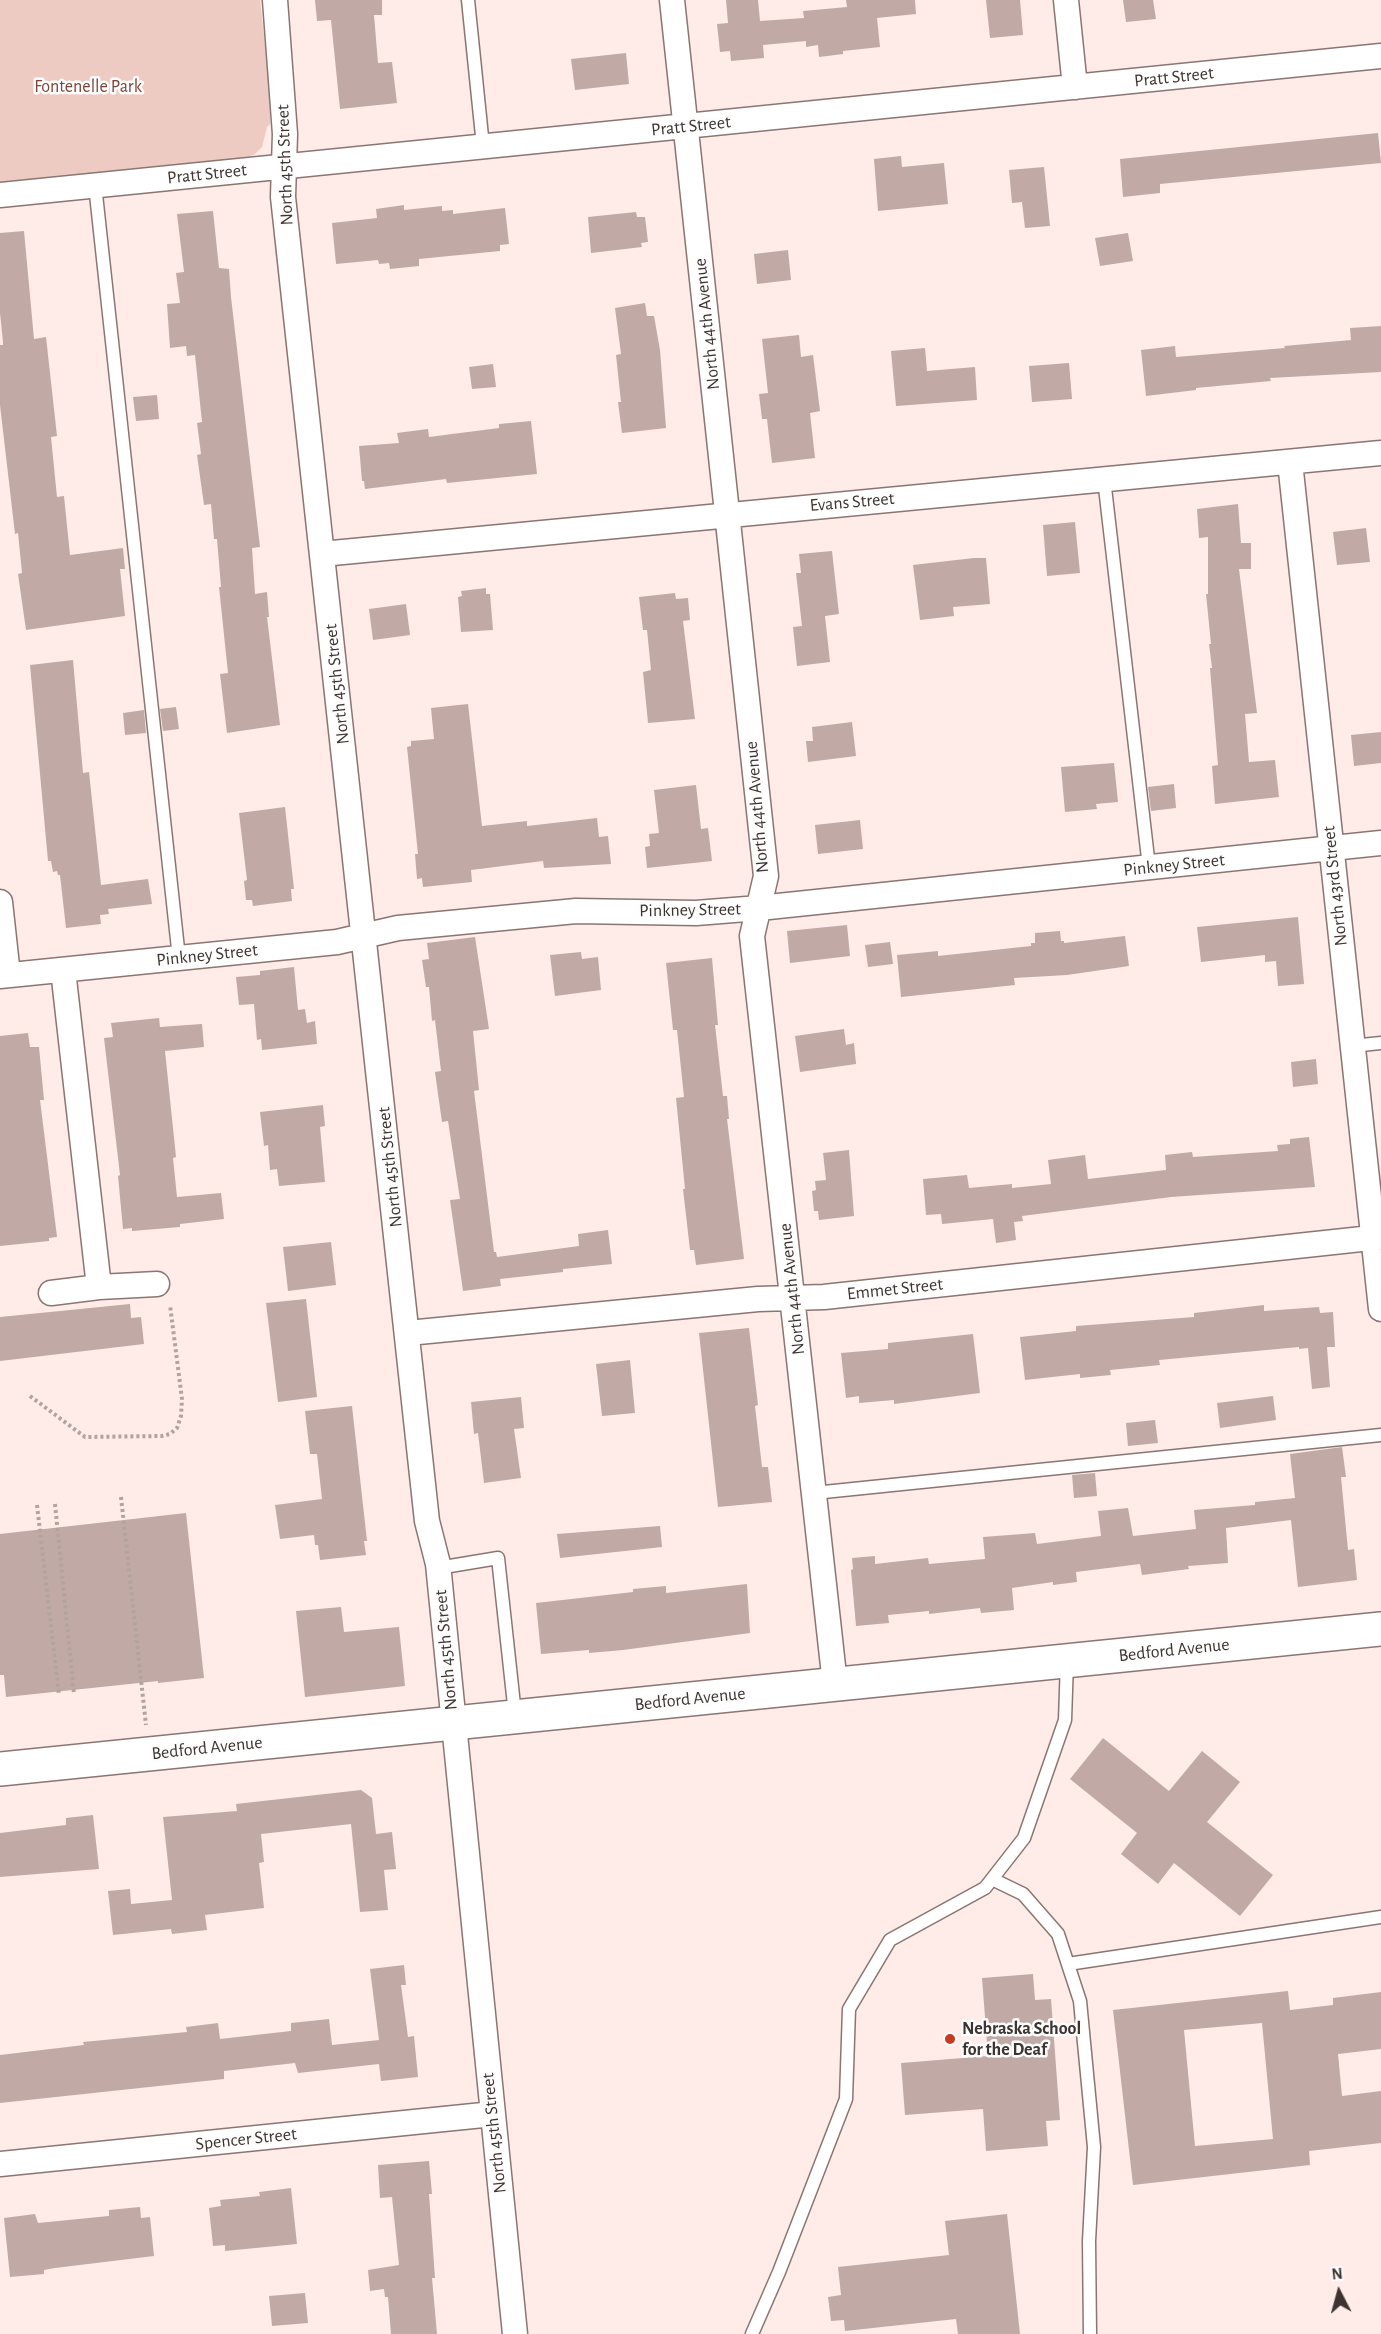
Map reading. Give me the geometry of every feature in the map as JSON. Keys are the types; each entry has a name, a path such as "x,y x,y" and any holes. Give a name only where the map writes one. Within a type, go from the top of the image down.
{"street":[{"name":"North 45th Street","path":"275,0 285,134 283,197 427,1521 438,1568 515,2334"},
{"name":"North 44th Avenue","path":"672,0 766,876 752,936 835,1684"},
{"path":"1066,0 1075,87"},
{"name":"Pratt Street","path":"0,195 1381,56"},
{"name":"Evans Street","path":"322,554 1381,453"},
{"name":"North 43rd Street","path":"1290,462 1352,1046 1377,1237 1381,1309"},
{"name":"Pinkney Street","path":"4,975 336,942 398,928 576,910 696,913 759,908 1381,843"},
{"path":"0,902 4,975"},
{"path":"63,970 99,1287"},
{"name":"Emmet Street","path":"408,1333 758,1299 836,1296 1377,1237"},
{"path":"51,1293 99,1287 157,1284"},
{"name":"Bedford Avenue","path":"0,1769 1381,1629"},
{"name":"Spencer Street","path":"0,2164 493,2114"}],"lane":[{"path":"468,0 483,146"},
{"path":"95,185 179,958"},
{"path":"1104,479 1149,867"},
{"path":"1352,1046 1381,1042"},
{"path":"814,1493 1381,1435"},
{"path":"438,1568 498,1558 515,1717"},
{"path":"752,2334 779,2272 846,2099 849,2009 890,1940 985,1888 1024,1838 1065,1720 1067,1661"},
{"path":"992,1879 1023,1894 1058,1934 1080,2001 1094,2147 1089,2241 1090,2334"},
{"path":"1068,1964 1381,1917"}],"path":[{"path":"30,1396 85,1437 162,1436 170,1434 177,1428 181,1416 182,1399 169,1302 157,1284"},
{"path":"121,1497 149,1754"},
{"path":"55,1504 74,1694"},
{"path":"37,1505 58,1695"}],"green space":[{"name":"Fontenelle Park","path":"0,0 260,0 270,90 270,124 267,127 262,147 254,155 244,158 190,163 180,169 120,174 115,171 0,182"}],"building":[{"path":"315,0 382,0 382,15 374,15 378,63 392,62 397,103 340,109 331,20 317,21"},
{"path":"726,0 758,0 760,21 804,18 803,11 847,7 846,0 915,0 916,14 877,18 880,47 843,51 843,54 819,57 818,45 806,47 806,41 763,45 764,58 731,61 730,51 720,52 717,24 728,23"},
{"path":"986,0 1020,0 1023,35 990,38"},
{"path":"1123,0 1153,0 1156,19 1126,22"},
{"path":"626,53 629,84 575,90 571,59"},
{"path":"1378,133 1381,163 1160,184 1160,193 1123,197 1120,159"},
{"path":"901,156 902,167 944,163 948,204 878,211 874,159"},
{"path":"1044,167 1050,226 1025,228 1022,202 1012,203 1009,170"},
{"path":"404,205 404,210 442,206 442,211 453,210 453,214 505,208 509,244 500,245 500,251 419,259 419,266 390,269 389,263 379,264 378,260 336,264 332,223 377,218 376,209"},
{"path":"213,211 219,268 229,269 260,547 252,548 255,594 267,592 269,617 267,617 280,725 227,733 220,674 228,673 219,587 221,587 217,539 214,539 211,504 204,505 197,455 201,454 197,423 202,422 195,355 187,356 186,346 170,348 167,304 180,303 176,273 184,272 177,214"},
{"path":"636,212 637,217 645,217 648,242 641,243 642,247 591,253 588,217"},
{"path":"24,231 34,339 46,337 57,436 51,437 57,497 64,496 70,555 123,548 125,569 120,569 125,616 26,630 18,574 22,573 18,533 15,534 0,405 0,345 3,345 3,342 0,313 0,233"},
{"path":"1128,233 1133,261 1100,266 1095,238"},
{"path":"788,250 791,280 757,284 754,254"},
{"path":"645,303 647,316 654,316 660,350 666,428 622,433 616,355 621,354 615,308"},
{"path":"1381,326 1381,372 1270,378 1271,381 1196,388 1196,390 1146,396 1141,350 1175,346 1176,357 1285,348 1284,346 1351,340 1350,328"},
{"path":"799,335 801,357 813,355 820,411 810,413 815,458 772,463 767,419 762,419 759,394 768,393 762,339"},
{"path":"925,348 927,371 975,367 977,400 896,406 891,351"},
{"path":"1069,363 1072,399 1032,402 1029,366"},
{"path":"493,364 496,387 472,389 469,367"},
{"path":"157,395 159,419 136,421 133,397"},
{"path":"531,421 537,474 447,483 446,479 365,489 364,481 362,481 359,446 399,443 397,433 428,429 429,437 499,428 499,424"},
{"path":"1238,504 1241,543 1251,543 1251,569 1239,569 1257,713 1245,714 1249,762 1275,760 1279,797 1215,804 1212,766 1218,765 1206,594 1208,594 1208,537 1199,538 1197,509"},
{"path":"1075,522 1080,573 1047,576 1043,525"},
{"path":"1366,528 1370,562 1337,565 1333,532"},
{"path":"832,551 839,614 825,616 830,662 797,666 793,627 802,626 796,573 801,573 799,554"},
{"path":"986,558 990,604 953,607 954,616 920,620 913,565"},
{"path":"486,588 486,594 490,594 493,630 461,632 458,597 462,596 461,591"},
{"path":"675,593 676,599 688,598 690,620 683,621 695,719 648,723 643,672 651,670 647,630 643,630 639,597"},
{"path":"406,604 410,635 373,640 369,609"},
{"path":"73,660 83,773 89,772 101,885 148,879 152,904 108,909 109,914 100,915 101,924 66,928 60,875 57,871 53,872 51,861 48,861 30,665"},
{"path":"468,704 482,826 527,821 527,826 597,818 599,837 608,836 611,864 544,868 543,861 471,870 472,882 423,887 422,878 417,879 415,854 418,854 407,747 411,746 411,741 434,739 431,708"},
{"path":"176,707 179,729 163,731 160,709"},
{"path":"144,710 146,733 125,735 123,713"},
{"path":"852,722 856,756 808,762 806,741 813,741 812,727"},
{"path":"1381,732 1381,763 1354,766 1351,735"},
{"path":"1114,763 1118,802 1096,804 1097,809 1065,812 1061,767"},
{"path":"1174,784 1176,808 1151,811 1148,787"},
{"path":"696,785 701,829 708,828 712,861 647,868 645,847 650,846 649,834 659,833 654,790"},
{"path":"285,807 294,889 291,889 292,901 253,906 252,900 246,900 244,881 247,880 239,813"},
{"path":"860,820 863,849 818,854 815,825"},
{"path":"1298,917 1304,984 1278,986 1276,961 1265,962 1265,955 1201,962 1197,927"},
{"path":"847,925 850,956 790,963 787,931"},
{"path":"1060,931 1061,941 1064,943 1125,936 1129,966 1067,975 1014,978 1015,985 901,997 897,955 938,951 938,956 1031,946 1031,943 1035,943 1035,933"},
{"path":"475,937 489,1029 473,1031 479,1090 474,1091 494,1252 497,1257 579,1246 578,1234 608,1230 612,1264 500,1279 501,1286 463,1291 450,1200 460,1199 448,1121 442,1122 435,1072 441,1071 435,1020 432,1021 429,987 426,987 422,960 429,959 427,943"},
{"path":"890,942 893,964 868,967 865,945"},
{"path":"581,952 582,959 598,957 601,990 555,996 550,955"},
{"path":"712,958 718,1025 715,1025 723,1096 727,1096 729,1119 727,1119 744,1259 696,1265 694,1250 690,1250 683,1189 685,1189 676,1098 684,1097 677,1030 673,1030 666,963"},
{"path":"294,967 298,1010 305,1009 307,1023 315,1021 317,1044 262,1050 261,1039 257,1040 254,1004 239,1005 236,977 260,975 260,971"},
{"path":"159,1018 160,1027 202,1024 204,1047 165,1051 176,1157 173,1158 177,1197 221,1193 224,1219 180,1224 180,1227 132,1231 132,1228 123,1229 118,1176 120,1175 104,1038 113,1037 111,1023"},
{"path":"844,1029 846,1045 854,1043 856,1064 800,1072 795,1036"},
{"path":"28,1033 30,1047 39,1047 44,1100 40,1100 57,1237 49,1238 49,1241 0,1246 0,1036"},
{"path":"1316,1059 1318,1084 1293,1087 1291,1062"},
{"path":"323,1105 325,1126 320,1127 325,1182 279,1186 277,1169 270,1170 268,1145 264,1146 260,1112"},
{"path":"1309,1137 1315,1187 1171,1197 1022,1216 1023,1221 1014,1222 1016,1240 996,1243 993,1219 942,1224 941,1214 926,1215 923,1179 967,1175 969,1188 1012,1184 1012,1188 1051,1184 1048,1160 1085,1155 1088,1179 1166,1170 1165,1155 1192,1152 1193,1157 1278,1151 1277,1145 1290,1144 1290,1139"},
{"path":"849,1150 854,1216 819,1220 818,1211 814,1211 812,1191 816,1190 815,1181 826,1180 823,1153"},
{"path":"331,1242 336,1285 288,1291 283,1247"},
{"path":"306,1299 317,1397 278,1402 266,1303"},
{"path":"130,1304 131,1318 141,1317 144,1344 0,1361 0,1317"},
{"path":"1264,1305 1264,1311 1319,1307 1320,1313 1333,1312 1335,1347 1327,1347 1330,1387 1312,1389 1308,1348 1299,1349 1299,1347 1159,1360 1160,1365 1110,1370 1111,1375 1080,1378 1080,1374 1025,1380 1020,1337 1076,1331 1076,1326 1194,1317 1194,1313"},
{"path":"749,1328 762,1467 768,1467 772,1502 718,1507 699,1333"},
{"path":"973,1334 980,1393 894,1404 894,1400 859,1403 859,1396 846,1398 841,1353 888,1349 888,1343"},
{"path":"630,1360 635,1413 602,1416 596,1364"},
{"path":"1273,1396 1276,1420 1220,1428 1217,1403"},
{"path":"521,1397 524,1428 514,1429 521,1478 484,1483 478,1433 474,1434 471,1402"},
{"path":"352,1406 367,1541 364,1541 366,1555 320,1560 314,1535 280,1539 275,1505 322,1499 317,1454 310,1454 305,1411"},
{"path":"1155,1420 1158,1443 1128,1446 1126,1423"},
{"path":"1342,1447 1346,1477 1341,1477 1348,1550 1354,1549 1357,1580 1298,1587 1291,1520 1226,1528 1228,1563 1188,1566 1189,1569 1142,1575 1140,1564 1076,1572 1077,1582 1053,1585 1053,1582 1012,1588 1014,1610 981,1613 980,1608 929,1614 929,1611 888,1615 889,1623 856,1626 852,1558 875,1556 875,1564 928,1558 929,1564 985,1559 983,1537 1035,1533 1037,1544 1101,1536 1098,1511 1128,1508 1133,1536 1196,1529 1194,1510 1255,1505 1255,1502 1295,1498 1290,1454"},
{"path":"1095,1473 1097,1496 1074,1498 1072,1475"},
{"path":"186,1513 204,1678 6,1697 4,1675 0,1675 0,1534"},
{"path":"660,1526 662,1547 560,1558 557,1534"},
{"path":"747,1584 750,1633 623,1650 541,1654 536,1603 666,1586 666,1593"},
{"path":"341,1607 344,1632 399,1627 405,1686 305,1697 296,1611"},
{"path":"1103,1738 1169,1791 1202,1751 1240,1782 1207,1822 1273,1875 1240,1916 1174,1863 1158,1884 1121,1854 1137,1833 1070,1779"},
{"path":"361,1790 372,1798 376,1834 392,1832 396,1869 384,1870 388,1910 360,1912 351,1824 261,1834 264,1862 259,1863 264,1908 205,1915 207,1930 172,1934 171,1929 113,1935 108,1891 130,1889 131,1904 172,1900 163,1817 237,1811 236,1804"},
{"path":"93,1815 99,1869 0,1877 0,1833 66,1825 66,1818"},
{"path":"404,1965 406,1985 401,1985 408,2037 414,2036 418,2077 381,2081 379,2064 298,2073 295,2063 224,2071 224,2079 0,2103 0,2055 84,2045 83,2042 187,2032 186,2027 218,2023 220,2039 291,2031 291,2023 329,2019 332,2045 379,2040 370,1969"},
{"path":"1033,1974 1035,2000 1051,1999 1060,2120 1046,2121 1048,2146 986,2151 983,2109 905,2115 901,2063 988,2056 982,1978"},
{"path":"1288,1991 1290,2010 1333,2005 1333,1998 1381,1992 1381,2049 1338,2054 1342,2096 1381,2091 1381,2143 1309,2151 1310,2165 1133,2185 1113,2010","holes":["1262,2023 1273,2139 1195,2146 1184,2030"]},
{"path":"429,2161 435,2278 432,2278 437,2334 391,2334 388,2297 385,2297 384,2289 370,2291 368,2270 399,2265 392,2197 380,2198 378,2165"},
{"path":"291,2188 297,2244 225,2251 225,2245 213,2246 209,2208 221,2206 220,2200 260,2196 259,2192"},
{"path":"140,2207 141,2218 150,2217 154,2256 55,2268 44,2270 44,2274 10,2277 4,2218 35,2214 38,2223 109,2216 109,2210"},
{"path":"1007,2214 1020,2334 958,2334 956,2319 845,2331 844,2320 831,2321 828,2297 841,2295 838,2267 949,2255 945,2221"},
{"path":"305,2293 308,2323 272,2326 269,2296"}],"place":[{"name":"Nebraska School for the Deaf","path":"950,2039"}]}
